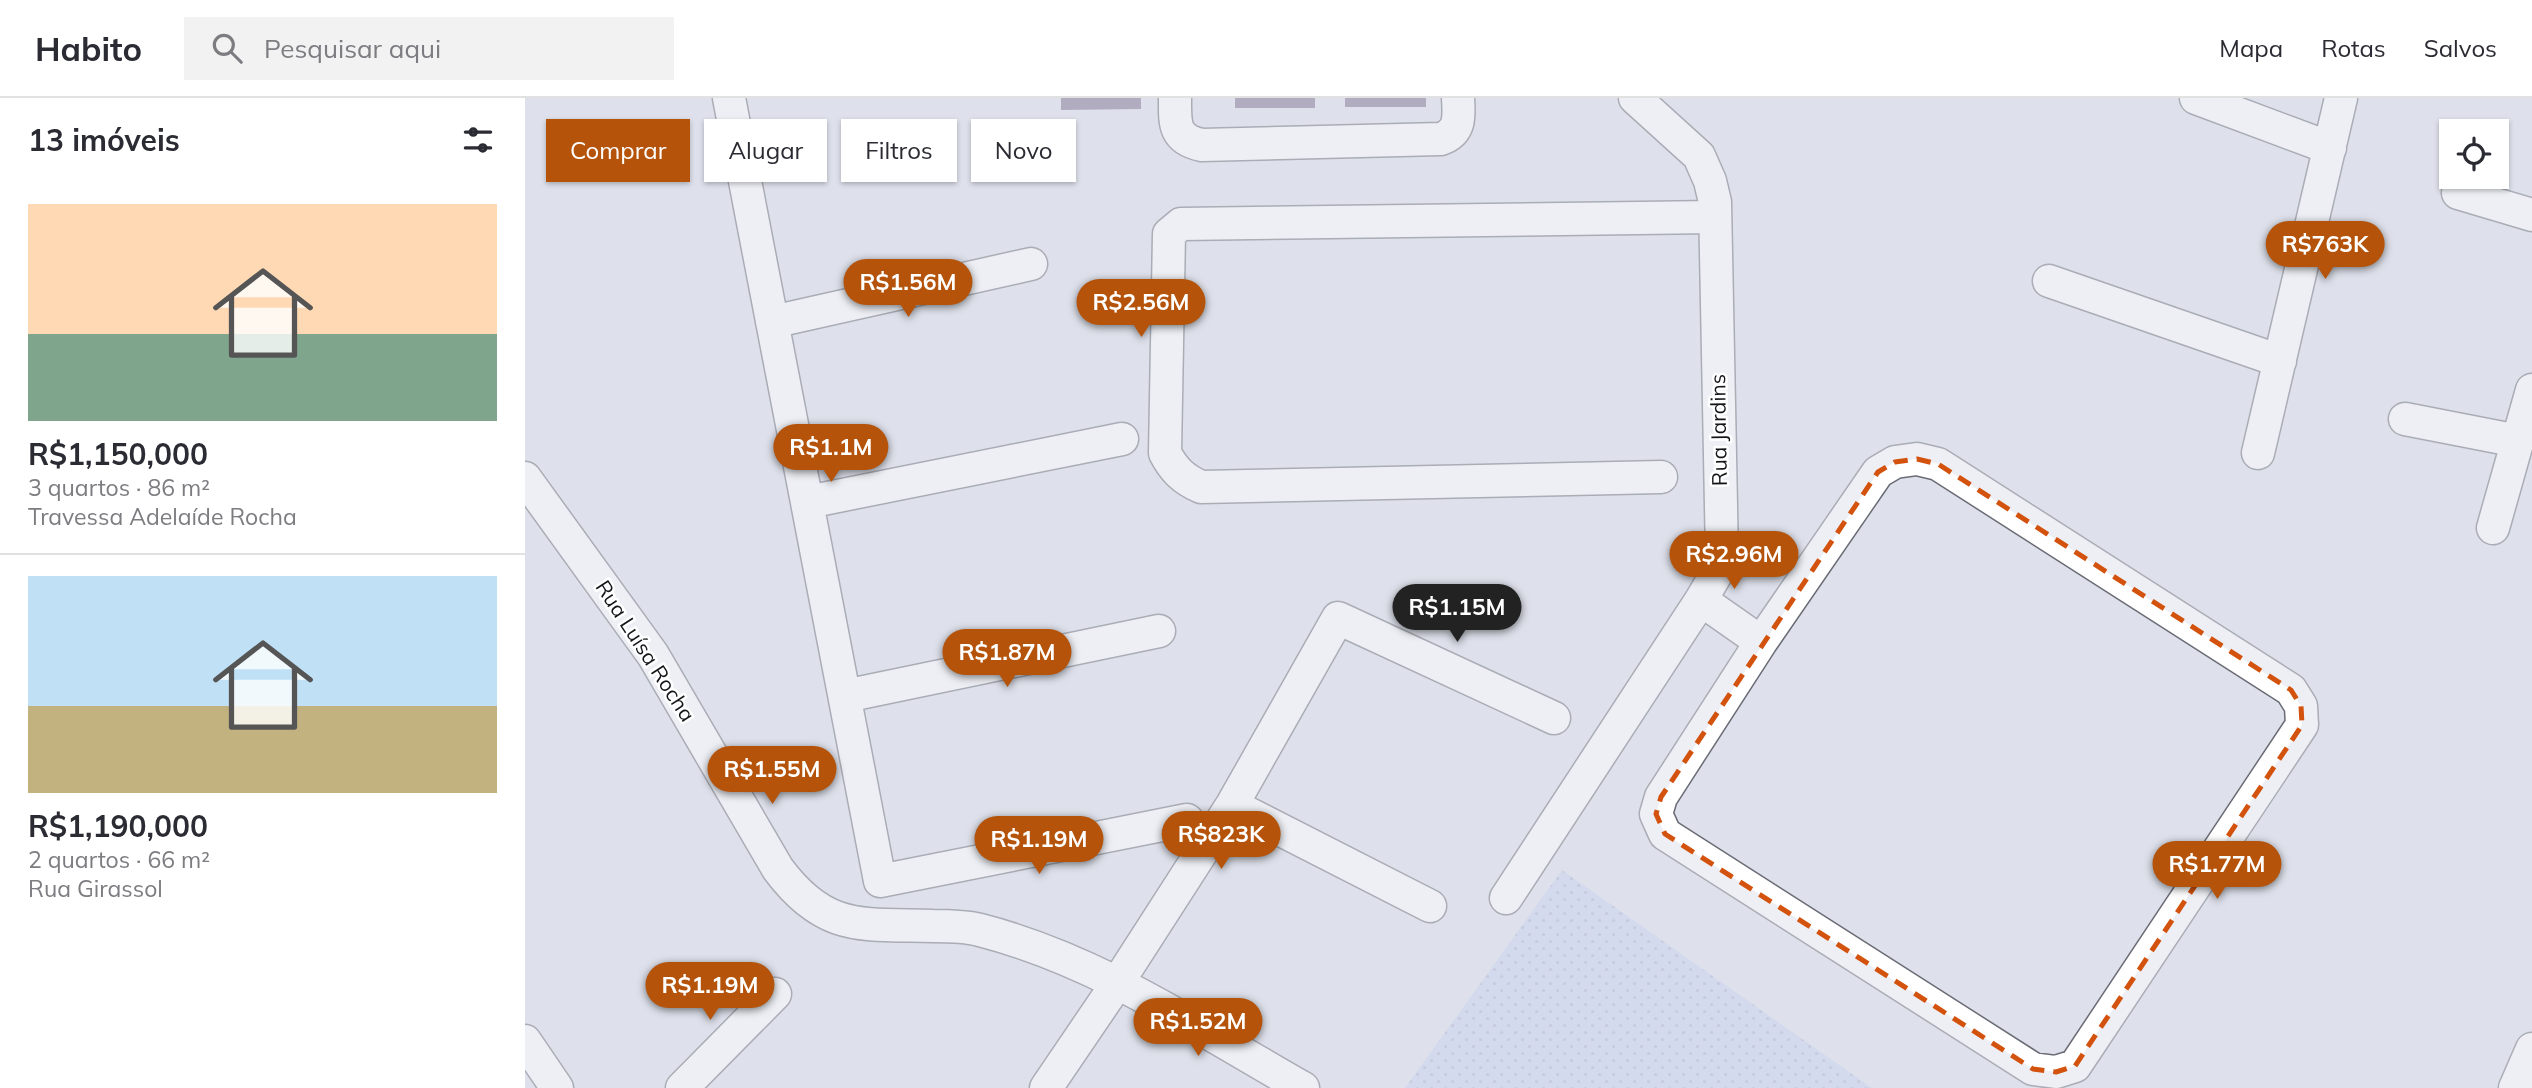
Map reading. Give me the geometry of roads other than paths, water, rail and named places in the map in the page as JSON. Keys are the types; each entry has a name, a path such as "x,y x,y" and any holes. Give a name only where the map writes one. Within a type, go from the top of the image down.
{"street":[{"path":"729,98 880,881 1187,820"},
{"path":"1175,98 1175,126 1186,139 1202,145 1441,139 1454,132 1457,127 1458,98"},
{"name":"Rua Jardins","path":"1506,898 1701,600 1718,571 1722,557 1715,202 1710,181 1699,156 1635,98"},
{"path":"2196,98 2330,148"},
{"path":"2258,453 2341,98"},
{"path":"2458,193 2532,215"},
{"path":"1661,477 1201,486 1191,483 1173,467 1165,453 1169,234 1181,224 1715,217"},
{"path":"772,322 1031,264"},
{"path":"2049,281 2280,361"},
{"path":"2493,528 2532,390"},
{"path":"2405,419 2518,441"},
{"path":"808,502 1122,439"},
{"path":"1917,459 1938,464 2291,690 2301,706 2302,725 2075,1066 2056,1072 2033,1069 1665,834 1656,814 1661,797 1761,642 1878,472 1895,462 1917,459"},
{"name":"Rua Luísa Rocha","path":"525,478 653,655 778,869 804,899 838,920 861,925 975,929 1008,937 1118,982 1303,1088"},
{"path":"1701,600 1761,642"},
{"path":"1046,1088 1232,805 1338,618 1554,718"},
{"path":"845,695 1159,631"},
{"path":"1232,805 1430,906"},
{"path":"682,1088 775,994"},
{"path":"525,1041 557,1088"},
{"path":"2515,1088 2532,1049"}]}
